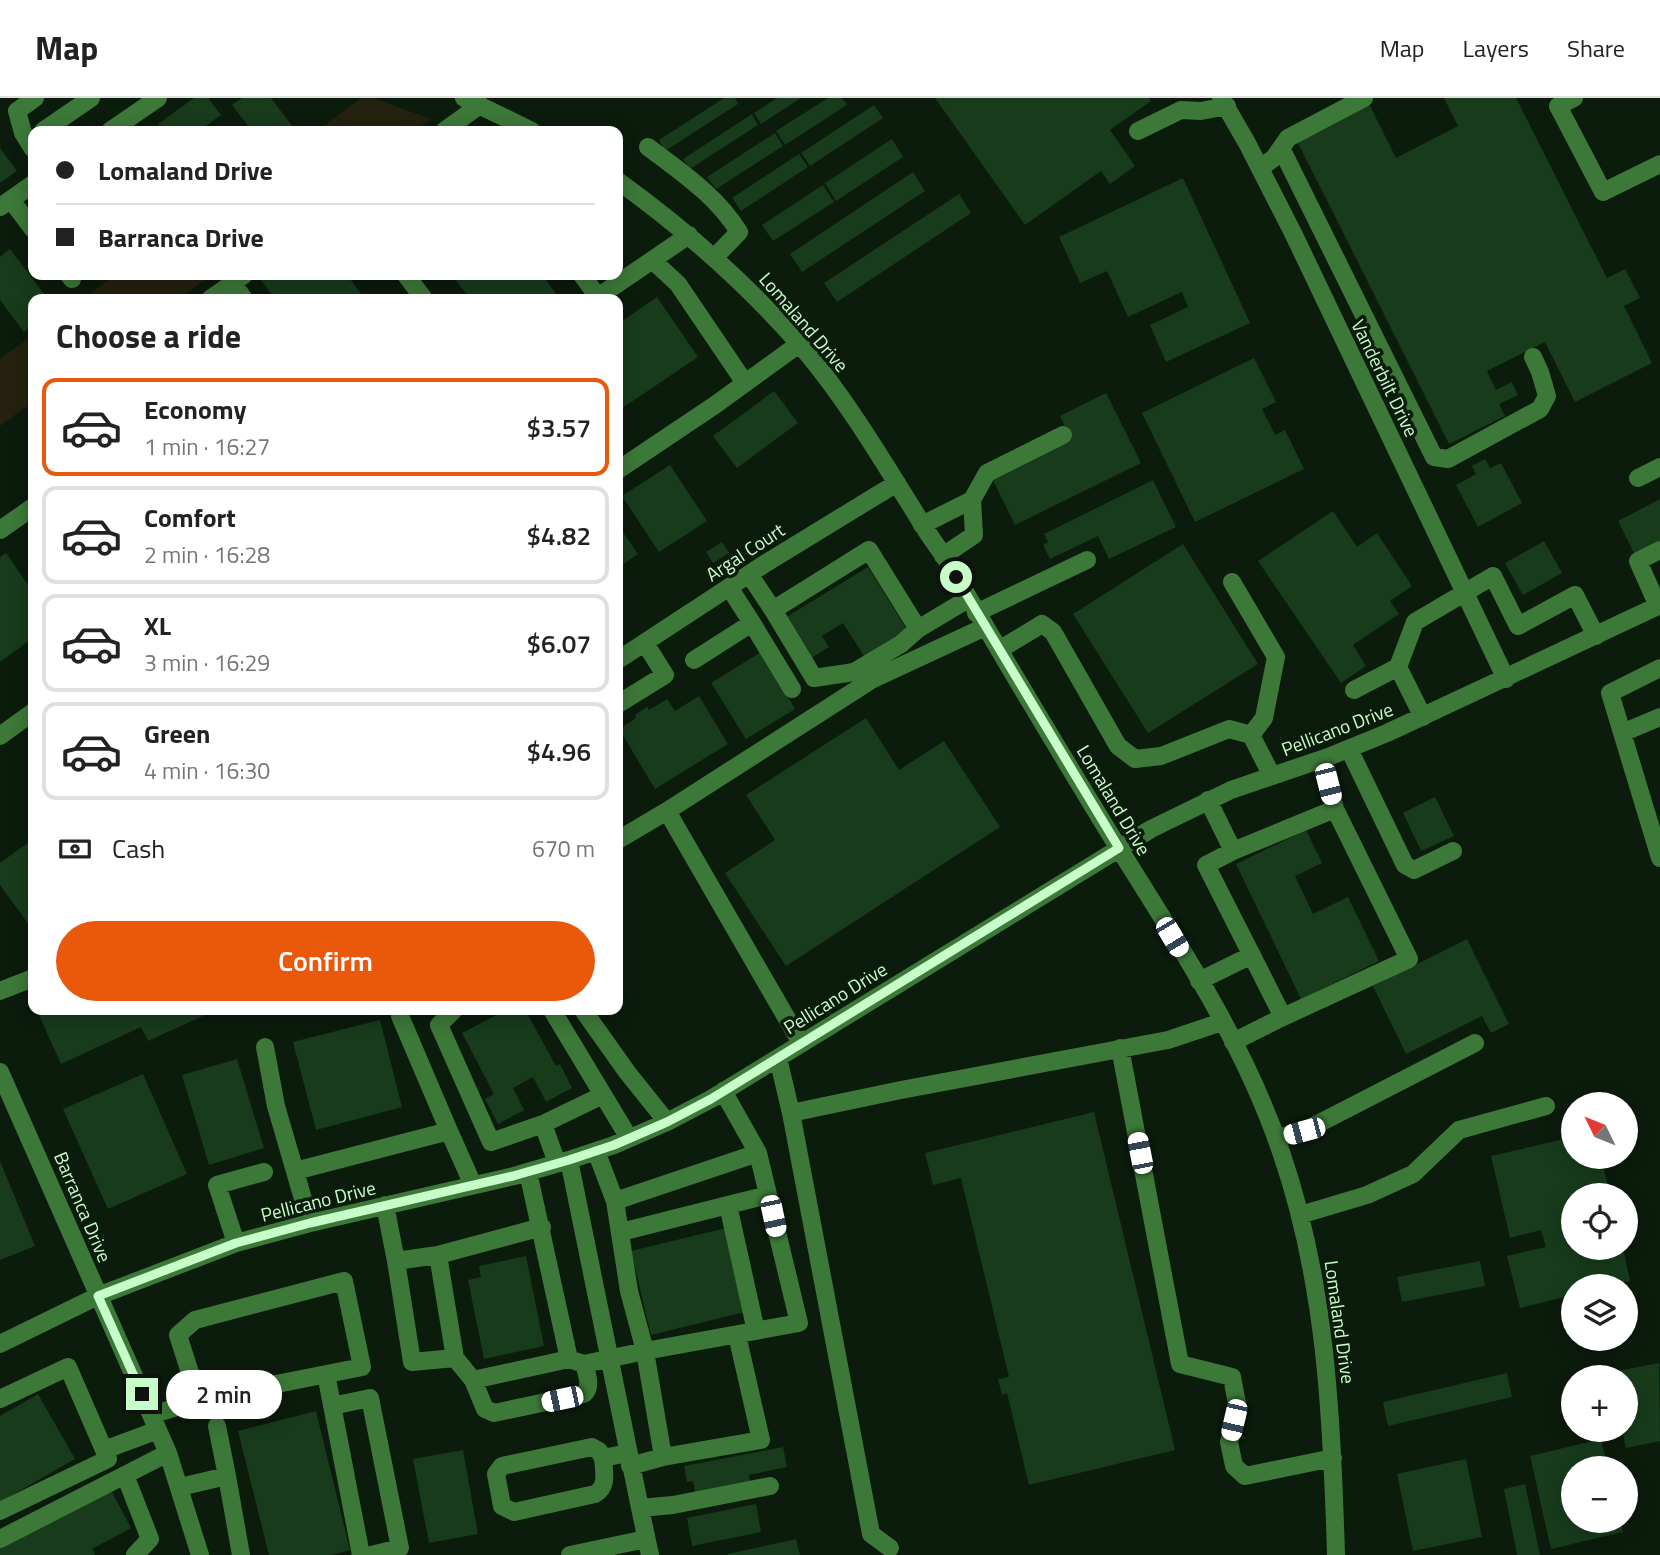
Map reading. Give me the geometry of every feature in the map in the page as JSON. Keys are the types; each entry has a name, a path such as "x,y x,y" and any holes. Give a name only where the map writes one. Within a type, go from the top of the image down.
{"street":[{"path":"28,133 17,111 35,98"},
{"path":"50,126 91,98"},
{"path":"117,126 158,98"},
{"path":"1260,168 1275,158 1288,138 1301,129 1364,98"},
{"path":"1574,98 1558,106 1603,192 1660,164"},
{"path":"449,126 472,102 522,126"},
{"path":"1139,131 1181,110 1201,111 1224,102"},
{"name":"Vanderbilt Drive","path":"1224,102 1260,168 1506,678"},
{"path":"648,147 700,187 727,212 739,232 715,257"},
{"path":"1281,148 1434,457"},
{"name":"Lomaland Drive","path":"623,185 689,235 755,296 799,344 844,402 943,556 1199,981 1252,1078 1276,1138 1300,1215 1316,1289 1325,1346 1333,1458 1336,1555"},
{"path":"28,188 5,204 28,225"},
{"path":"603,294 689,235"},
{"path":"652,260 678,284 745,383"},
{"path":"217,294 237,280"},
{"path":"623,467 799,344"},
{"path":"1408,474 1434,457 1448,458 1540,409 1547,396 1533,357"},
{"path":"943,556 975,535 972,500 987,473 1063,435"},
{"path":"1638,478 1660,467"},
{"name":"Argal Court","path":"623,657 749,574 897,483"},
{"path":"922,525 972,500"},
{"path":"0,530 28,510"},
{"path":"773,610 869,550 918,628"},
{"path":"1659,605 1638,561 1660,550"},
{"path":"623,837 976,613 1087,559"},
{"path":"749,574 814,678 854,673 901,644 918,628 976,613"},
{"path":"1353,690 1398,667 1415,622 1493,576 1518,626 1576,595 1596,636"},
{"path":"1231,582 1276,657 1264,718 1251,735"},
{"path":"729,587 792,689"},
{"name":"Pellicano Drive","path":"0,1345 98,1296 236,1243 528,1172 596,1151 667,1122 778,1058 1119,848 1208,800 1349,749 1423,717 1659,605"},
{"path":"694,660 752,623"},
{"path":"999,650 1042,624 1053,632 1118,746 1135,759 1161,756 1229,729 1251,735 1272,776"},
{"path":"623,701 664,675 645,643"},
{"path":"1398,667 1423,717"},
{"path":"1660,667 1610,693 1660,858"},
{"path":"0,736 28,716"},
{"path":"1622,733 1660,717"},
{"path":"1349,749 1405,865 1414,870 1453,851"},
{"path":"1233,1042 1409,959 1335,809 1322,759"},
{"path":"1208,800 1233,851"},
{"path":"1283,1017 1206,865 1335,809"},
{"path":"667,811 801,1043"},
{"path":"1199,981 1252,955"},
{"path":"0,991 28,980"},
{"path":"449,1015 439,1024 491,1142 543,1124 603,1095"},
{"path":"555,1015 629,1138"},
{"path":"587,1015 667,1122"},
{"path":"400,1016 473,1185"},
{"path":"791,1113 1168,1040 1222,1022"},
{"path":"1276,1138 1304,1131 1475,1043"},
{"path":"265,1047 276,1106 310,1223"},
{"path":"1120,1048 1180,1364 1232,1377 1238,1409 1229,1442 1234,1466 1245,1476 1333,1458"},
{"path":"778,1058 791,1113 871,1534 890,1548"},
{"name":"Barranca Drive","path":"0,1072 168,1453 200,1555"},
{"path":"473,1380 799,1323 758,1153 723,1091"},
{"path":"1300,1215 1367,1195 1413,1174 1459,1130 1546,1106"},
{"path":"543,1124 563,1162 610,1358 648,1547 570,1555"},
{"path":"295,1171 449,1131"},
{"path":"596,1151 615,1201 629,1291 646,1351 663,1457"},
{"path":"615,1201 758,1153"},
{"path":"236,1243 217,1185 264,1172"},
{"path":"438,1255 455,1358 473,1380 485,1409 494,1413 584,1394 589,1384 576,1362 528,1172"},
{"path":"621,1232 768,1195"},
{"path":"385,1205 412,1362 455,1358"},
{"path":"728,1205 755,1331"},
{"path":"396,1261 438,1255 542,1227"},
{"path":"104,1450 199,1401 362,1367 344,1281 195,1320 178,1335 199,1401"},
{"path":"603,1458 629,1460 663,1457 761,1440 737,1335"},
{"path":"0,1399 68,1367 108,1459 0,1511"},
{"path":"326,1374 361,1555"},
{"path":"332,1406 370,1398 400,1548 372,1555"},
{"path":"217,1426 241,1555"},
{"path":"592,1447 599,1451 603,1458 604,1485 596,1494 514,1512 502,1506 496,1474 502,1466 592,1447"},
{"path":"0,1539 168,1453"},
{"path":"125,1475 150,1539 135,1555"},
{"path":"180,1487 227,1476"},
{"path":"640,1508 673,1505 770,1486"}],"shaded area":[{"path":"362,98 373,98 431,119 421,126 323,126"},
{"path":"109,280 205,280 185,294 89,294"},
{"path":"28,339 28,406 0,426 0,359"}],"building":[{"path":"194,98 208,98 221,115 206,126 158,124"},
{"path":"242,98 271,98 292,126 248,126 232,105"},
{"path":"724,98 735,98 738,104 665,151 659,140"},
{"path":"777,98 801,98 761,124 754,113"},
{"path":"828,98 842,98 847,105 785,145 776,131"},
{"path":"935,98 1149,98 1151,101 1110,130 1135,166 1110,184 1101,171 1025,225"},
{"path":"1444,98 1516,98 1607,278 1625,269 1640,298 1624,306 1652,363 1575,402 1545,342 1487,371 1496,390 1512,382 1518,395 1499,404 1505,416 1449,444 1297,141 1369,104 1396,158 1458,126"},
{"path":"874,105 883,118 810,166 801,153"},
{"path":"752,114 758,125 690,169 683,159"},
{"path":"775,133 783,146 716,189 707,177"},
{"path":"892,139 903,157 836,201 825,183"},
{"path":"0,148 17,171 0,183"},
{"path":"799,154 808,167 741,211 732,198"},
{"path":"913,172 925,191 802,272 790,254"},
{"path":"1183,178 1250,323 1166,362 1150,325 1188,307 1182,292 1128,317 1107,271 1080,283 1059,237"},
{"path":"823,185 834,202 773,241 762,225"},
{"path":"959,194 971,213 837,302 824,283"},
{"path":"10,249 28,273 28,280 34,280 44,294 28,294 28,329 24,332 0,300 0,257"},
{"path":"261,280 351,280 361,294 271,294"},
{"path":"456,280 546,280 556,294 466,294"},
{"path":"657,297 698,357 623,408 623,321"},
{"path":"1254,358 1276,402 1262,409 1275,435 1285,430 1304,469 1195,522 1142,413"},
{"path":"774,391 798,423 737,468 713,436"},
{"path":"1106,393 1141,463 1015,525 992,478 1071,439 1060,416"},
{"path":"1485,459 1490,468 1501,463 1522,503 1478,527 1456,485 1476,474 1472,466"},
{"path":"670,465 707,521 659,552 623,495"},
{"path":"1153,480 1176,527 1109,559 1098,536 1050,559 1043,545 1048,542 1044,534"},
{"path":"1660,499 1660,542 1635,555 1618,521"},
{"path":"1333,511 1357,547 1377,533 1412,586 1390,601 1399,614 1353,645 1366,666 1341,683 1258,561"},
{"path":"623,532 638,554 623,564"},
{"path":"1544,541 1562,573 1523,595 1505,563"},
{"path":"722,542 729,553 713,563 706,552"},
{"path":"1183,544 1258,664 1148,733 1073,614"},
{"path":"6,553 28,585 28,642 0,662 0,557"},
{"path":"868,567 909,633 866,659 843,623 822,636 829,647 808,660 783,619"},
{"path":"761,652 795,709 746,739 711,683"},
{"path":"699,696 728,744 655,789 623,736 623,726 647,707 649,710 667,699 675,711"},
{"path":"866,718 899,770 944,741 1000,827 786,966 725,873 775,840 746,795"},
{"path":"1435,797 1454,836 1421,851 1403,813"},
{"path":"1306,830 1322,863 1295,876 1313,914 1348,897 1379,961 1301,999 1236,864"},
{"path":"28,843 28,923 0,885 0,863"},
{"path":"1467,939 1509,1024 1491,1033 1482,1016 1406,1054 1373,986"},
{"path":"39,1015 205,1015 148,1041 141,1027 61,1064"},
{"path":"496,1015 528,1015 556,1066 560,1064 572,1088 546,1102 533,1077 513,1088 524,1110 498,1124 485,1099 494,1094 462,1033"},
{"path":"380,1020 402,1107 316,1130 293,1042"},
{"path":"237,1059 264,1148 209,1165 182,1075"},
{"path":"143,1074 187,1174 108,1209 63,1109"},
{"path":"1094,1112 1175,1450 1029,1485 1007,1393 1002,1395 998,1379 1009,1377 961,1178 933,1185 925,1153"},
{"path":"1561,1140 1561,1169 1604,1169 1607,1183 1561,1183 1561,1260 1626,1260 1629,1274 1561,1274 1561,1298 1520,1308 1507,1256 1546,1247 1541,1230 1510,1238 1491,1156"},
{"path":"0,1161 35,1246 0,1260"},
{"path":"726,1228 745,1312 651,1335 631,1251"},
{"path":"526,1256 544,1346 484,1359 468,1280 481,1277 479,1266"},
{"path":"1480,1261 1485,1286 1402,1302 1397,1277"},
{"path":"1659,1363 1660,1441 1626,1448 1625,1442 1638,1442 1638,1367"},
{"path":"1507,1373 1512,1397 1388,1426 1383,1402"},
{"path":"38,1394 75,1459 0,1502 0,1416"},
{"path":"316,1411 350,1550 332,1555 269,1555 238,1431"},
{"path":"1588,1442 1602,1442 1605,1456 1561,1456 1561,1533 1619,1533 1551,1549 1530,1456"},
{"path":"783,1447 787,1467 749,1475 750,1481 695,1492 693,1481 687,1482 684,1466"},
{"path":"463,1450 478,1534 429,1543 413,1459"},
{"path":"1466,1459 1482,1537 1413,1551 1397,1474"},
{"path":"1525,1484 1540,1555 1517,1555 1504,1489"},
{"path":"111,1490 131,1528 92,1549 95,1555 0,1555 0,1548"},
{"path":"756,1504 761,1532 692,1546 687,1518"},
{"path":"796,1539 800,1555 728,1555 728,1554"}],"route":[{"path":"142,1394 98,1296 236,1243 543,1168 614,1145 667,1122 711,1099 1119,848 956,577"}]}
